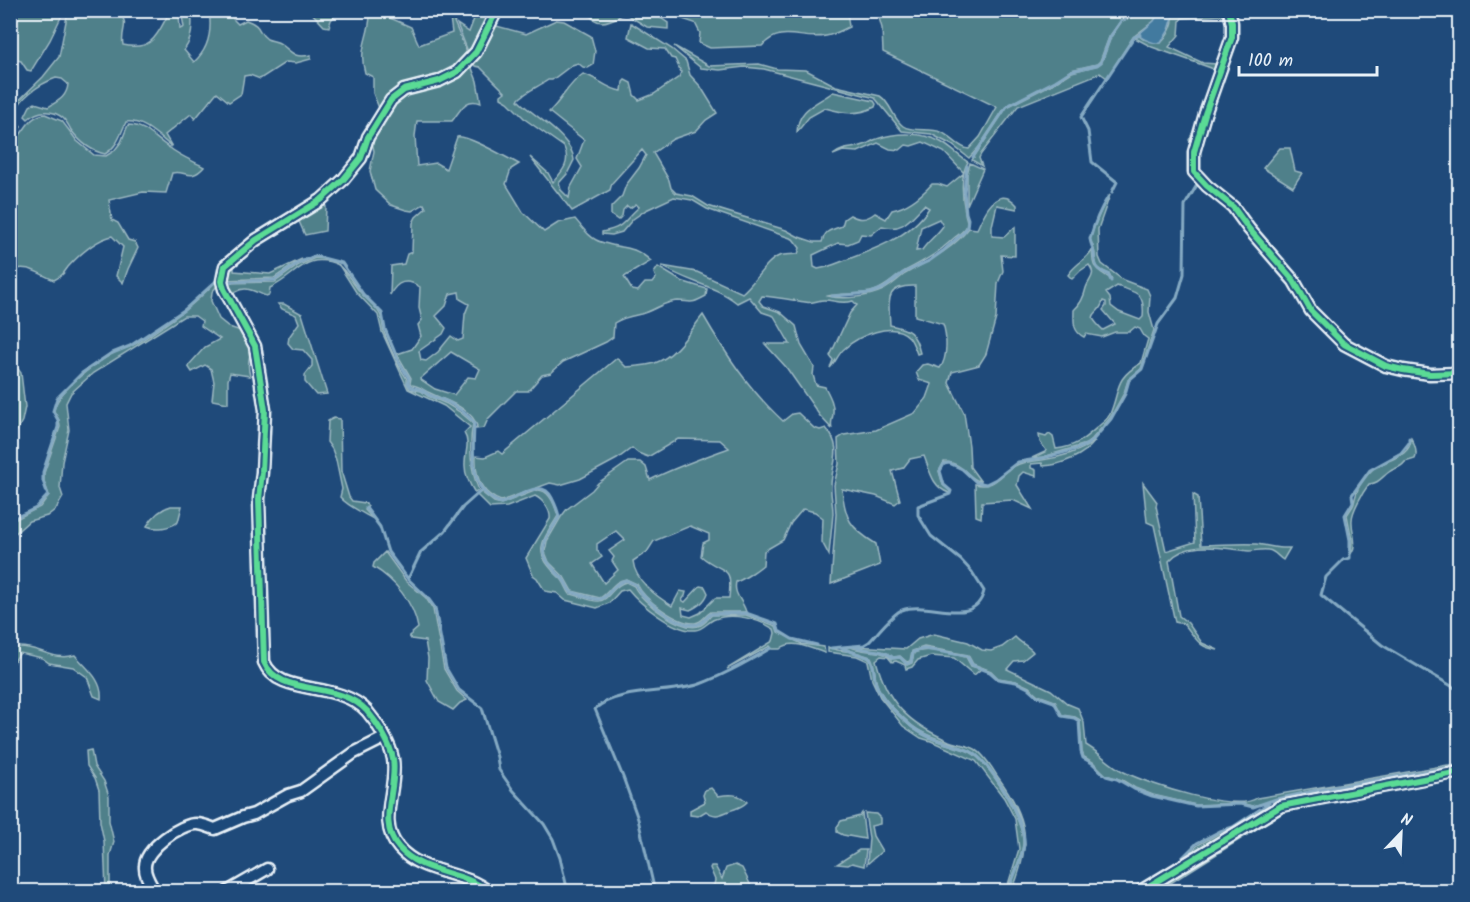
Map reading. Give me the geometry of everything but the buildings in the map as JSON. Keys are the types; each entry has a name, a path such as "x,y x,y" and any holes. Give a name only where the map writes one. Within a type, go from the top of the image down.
{"street":[{"path":"489,891 479,884 420,863 398,847 389,830 393,759 379,728 365,709 344,695 276,679 270,674 264,662 259,499 265,410 255,346 226,296 222,281 225,266 232,259 256,240 321,200 343,180 361,158 368,137 391,100 404,90 448,77 471,60 482,43 497,10"},
{"path":"1229,10 1233,31 1231,45 1205,114 1194,152 1194,172 1233,207 1294,281 1311,311 1344,344 1386,366 1411,372 1460,373"},
{"path":"155,891 144,867 146,860 160,842 168,836 198,824 215,829 254,814 288,795 301,791 354,753 384,738"},
{"path":"1139,891 1281,806 1460,772"},
{"path":"227,891 267,869"}],"green space":[{"path":"11,10 66,11 31,71 27,70 21,61 13,59 11,61"},
{"path":"449,10 470,60 418,86 381,113 373,93 373,77 365,73 363,64 363,50 370,16 379,13 411,27 419,45 452,33"},
{"path":"877,10 1143,11 1121,20 1109,37 1097,64 1071,70 1055,81 1006,106 969,158 952,145 931,134 902,131 875,98 764,69 701,68 674,46 709,66 759,64 777,69 806,70 836,86 880,96 903,126 941,132 969,149 980,137 997,107 883,52 882,28"},
{"path":"68,11 118,11 125,24 123,45 142,46 158,33 170,11 176,11 179,14 180,29 184,27 181,11 191,11 192,32 184,50 194,62 207,45 210,25 209,11 232,11 233,19 238,24 246,20 251,22 267,39 279,43 291,53 301,56 311,55 311,59 296,63 286,62 260,79 250,75 244,76 241,94 229,102 217,92 195,119 191,114 165,135 172,147 145,126 126,122 116,144 105,154 95,151 82,142 59,115 45,112 28,119 25,116 30,106 35,103 48,107 64,95 68,84 56,78 37,88 20,103 13,116 21,127 11,139 11,108 43,77 59,57"},
{"path":"310,11 338,12 331,20 329,27 324,26"},
{"path":"477,11 496,11 471,59 457,24 469,32"},
{"path":"586,11 616,11 622,15 602,22 594,20"},
{"path":"621,11 652,13 652,11 847,11 849,27 835,34 817,37 784,34 769,39 762,46 710,48 699,43 700,33 695,23 664,13 661,18 668,23 668,29 647,27"},
{"path":"1146,11 1160,11 1154,21 1133,37 1107,78 1100,73 1018,106 981,154 979,158 982,166 972,160 1007,107 1072,72 1098,65 1102,62 1111,37 1122,21"},
{"path":"1172,11 1203,14 1227,11 1231,23 1195,145 1189,140 1200,118 1214,72 1211,68 1152,47 1135,38 1139,36 1161,43 1171,28","holes":["1224,15 1228,29 1217,64 1203,63 1169,47 1179,35 1182,18"]},
{"path":"556,20 564,21 591,36 595,51 593,65 588,68 578,63 572,65 518,100 560,135 572,151 574,160 559,183 561,190 569,198 571,187 582,167 577,159 584,140 549,112 573,82 583,74 622,91 625,80 631,83 634,95 639,100 654,94 679,77 681,72 675,59 671,58 665,49 649,48 628,37 631,23 672,49 686,61 690,75 701,87 717,113 706,120 696,131 673,139 653,153 669,180 671,188 676,193 692,196 708,206 786,230 799,237 822,242 827,232 842,226 844,219 850,215 862,219 875,213 886,219 892,210 914,200 932,184 947,187 964,173 963,193 967,223 962,232 937,253 878,289 828,296 856,297 883,290 947,249 969,228 977,229 988,209 998,199 1004,197 1017,205 1017,209 997,205 992,226 992,236 1004,237 1015,227 1015,256 1001,255 1003,271 998,283 996,318 986,354 979,365 952,372 949,383 964,413 970,467 981,482 960,467 944,462 939,471 943,485 950,491 949,493 935,483 924,456 910,459 903,468 892,471 900,500 895,504 876,496 842,489 850,522 860,533 876,544 880,565 831,584 836,514 834,485 839,464 838,439 844,435 876,430 915,413 927,398 932,384 919,380 916,372 922,365 928,364 940,368 943,364 946,341 943,324 915,316 915,286 898,288 890,296 890,325 910,333 916,340 920,353 917,354 909,337 902,332 885,330 866,335 850,344 830,368 833,360 830,356 850,313 857,305 853,301 807,302 762,296 759,301 763,306 780,312 796,326 801,345 814,367 813,375 816,385 825,387 831,399 832,429 820,416 786,367 765,344 790,344 774,316 762,312 749,297 737,303 719,292 662,266 697,272 742,293 774,259 781,255 798,254 800,248 793,239 707,209 692,200 674,197 646,210 633,219 622,232 612,235 602,234 602,232 620,226 639,207 636,204 630,208 627,206 618,220 611,215 611,207 622,196 626,185 646,155 642,150 612,183 610,190 572,211 530,157 548,173 553,182 563,170 566,162 564,147 526,120 501,98 505,92 472,61 493,25 526,34","holes":["924,205 929,208 920,219 884,245 827,267 818,269 814,267 813,255 838,243 848,244 858,240 861,234 871,235 882,226 901,226","939,219 943,226 922,250 916,251 921,227"]},
{"path":"470,63 477,81 481,103 467,103 452,121 417,121 415,136 417,166 436,163 446,169 457,137 477,143 519,164 511,169 506,184 523,212 544,232 558,223 575,219 593,238 632,249 651,261 624,277 632,290 638,291 645,283 652,283 656,278 654,273 658,267 681,281 707,289 706,296 692,302 668,303 646,313 617,321 614,323 613,337 563,362 551,373 542,375 528,391 516,391 488,419 484,428 475,429 477,426 474,419 463,409 412,385 411,378 397,354 412,349 421,336 418,325 422,320 419,308 420,287 411,282 403,282 390,295 391,266 404,264 407,254 412,252 413,223 426,208 424,204 412,211 391,205 375,190 370,171 374,151 371,138 392,102","holes":["459,292 460,299 469,304 465,314 463,339 458,341 451,336 438,352 426,361 421,360 419,351 443,334 446,328 436,316 446,306 450,294","451,352 480,369 476,378 468,377 454,395 435,389 420,379"]},
{"path":"833,92 874,101 876,104 875,107 856,113 825,108 809,117 797,132 798,124 805,112"},
{"path":"45,114 62,121 77,141 94,155 106,156 114,151 121,142 128,125 140,127 178,154 204,167 192,175 172,173 166,193 143,192 109,200 112,220 118,223 128,240 135,242 138,248 123,283 116,276 123,247 112,236 88,249 54,280 27,269 11,271 11,142 20,135 29,122"},
{"path":"901,134 918,135 945,144 968,162 964,173 944,152 923,142 911,146 906,145 900,150 890,149 878,143 858,152 843,151 833,155 841,150 885,137"},
{"path":"1280,148 1290,148 1295,171 1302,173 1293,187 1263,168"},
{"path":"970,163 983,169 967,205 967,174"},
{"path":"1110,195 1098,229 1099,257 1102,264 1123,280 1147,289 1150,296 1149,312 1154,330 1141,369 1128,380 1124,393 1110,418 1092,439 1086,444 1032,458 1046,450 1040,442 1039,435 1046,437 1049,434 1053,437 1056,449 1064,448 1081,441 1106,419 1110,414 1122,380 1126,374 1141,363 1148,339 1140,329 1135,327 1129,332 1115,332 1102,337 1086,334 1084,337 1077,332 1074,325 1074,310 1082,300 1092,272 1089,265 1072,279 1068,275 1071,271 1092,250 1095,267 1112,280 1109,274 1097,265 1090,239","holes":["1117,286 1139,295 1143,303 1143,317 1140,320 1119,312 1111,306 1110,298 1106,293","1103,301 1106,302 1103,310 1115,324 1103,330 1093,317"]},
{"path":"323,202 326,207 325,231 305,235 297,217"},
{"path":"315,258 332,261 338,265 318,261 302,266 270,288 269,295 266,296 247,289 235,292 226,289 225,281 226,274 234,260 234,271 270,274 302,259 274,278 226,280 226,283 275,282 299,265"},
{"path":"340,266 380,314 384,332 410,389 421,391 447,404 473,423 471,457 479,490 475,493 465,470 467,445 464,433 470,427 444,406 408,389 382,332 378,315 356,292"},
{"path":"216,281 221,281 212,292 211,301 219,319 229,327 247,333 254,346 250,353 250,376 230,373 228,403 212,400 214,382 211,369 205,365 192,372 188,366 205,347 220,339 201,326 202,321 195,316 184,316 93,373 71,393 66,403 69,430 62,462 60,488 63,497 56,509 47,516 29,521 11,537 10,522 40,507 49,495 44,473 60,427 54,411 62,395 96,364 138,343 190,306"},
{"path":"278,304 284,304 302,314 327,394 316,395 305,382 305,375 312,366 312,360 303,350 293,349 288,343 289,337 299,323 296,315 282,309"},
{"path":"703,315 739,371 771,409 783,421 792,414 798,413 814,428 820,430 826,428 835,443 836,456 831,485 833,513 829,555 822,542 823,518 815,512 803,509 791,523 783,540 764,551 763,565 736,582 737,594 746,612 711,612 695,623 680,620 662,610 647,597 637,584 626,579 615,584 600,598 572,591 564,577 549,562 545,552 547,541 567,509 628,462 640,462 646,467 650,480 729,448 720,440 678,439 648,457 632,448 580,479 560,485 550,483 501,501 484,489 478,477 476,456 485,457 498,451 502,454 617,358 626,367 648,365 663,360 676,349","holes":["690,526 709,534 709,540 703,543 701,556 728,574 730,587 729,598 715,598 700,613 691,617 683,615 682,608 690,610 701,603 708,593 705,587 700,586 685,602 682,600 686,592 680,591 672,606 653,593 642,581 633,561 647,552 654,541","616,531 625,540 609,551 614,557 612,561 618,570 604,583 592,564 602,557 597,550 597,544"]},
{"path":"11,339 13,362 21,373 25,407 22,421 11,442"},
{"path":"334,418 340,419 341,471 349,497 352,501 365,503 368,506 365,510 373,519 340,497 342,489 336,460 327,442 328,421"},
{"path":"1411,438 1416,448 1415,459 1405,462 1377,482 1369,484 1358,502 1352,516 1355,541 1351,554 1352,540 1347,515 1360,485 1377,466 1407,450"},
{"path":"1095,441 1085,451 1064,462 1043,466 1042,463 1031,464 1031,468 1036,470 1036,476 1023,472 1019,476 1017,485 1032,509 1013,500 982,502 981,518 976,516 975,484 994,482 1019,464 1063,456"},
{"path":"1143,483 1157,502 1166,551 1195,542 1193,494 1198,497 1201,545 1249,544 1290,548 1283,560 1268,550 1249,551 1207,547 1186,550 1169,561 1179,616 1188,623 1202,643 1218,650 1201,644 1184,624 1175,622 1154,525 1147,522"},
{"path":"537,490 548,495 558,516 543,542 542,555 563,581 570,594 599,601 606,598 617,586 626,582 634,586 654,608 684,625 694,627 701,625 712,615 746,615 776,626 778,632 802,644 824,647 825,653 796,644 780,649 772,649 770,646 727,669 773,641 774,629 760,622 737,616 715,619 698,630 677,627 658,616 628,589 620,591 609,603 597,608 565,600 557,593 545,591 533,575 526,558 550,519 546,506 535,496 507,507 490,508 477,495 481,492 494,502 501,504"},
{"path":"171,506 182,506 178,522 163,528 147,526 157,513"},
{"path":"385,552 406,581 426,598 433,609 444,669 457,691 467,700 453,710 439,702 427,680 428,658 425,641 411,639 409,636 418,628 408,601 388,578 373,567"},
{"path":"934,634 968,642 982,650 991,651 1002,647 1015,637 1033,652 1023,660 1014,661 1007,669 1051,690 1068,704 1078,708 1084,723 1086,745 1124,772 1191,795 1212,800 1246,802 1257,798 1448,765 1459,766 1459,771 1289,802 1136,891 1131,891 1180,862 1198,845 1221,832 1234,828 1277,801 1319,791 1450,769 1450,767 1318,789 1253,806 1242,803 1196,805 1153,795 1106,775 1093,762 1084,757 1080,720 1062,715 1055,701 1038,695 1029,687 1016,681 998,678 991,671 973,664 968,655 924,647 912,651 910,661 907,662 900,656 893,657 885,652 855,646 906,649 918,639"},
{"path":"16,647 32,648 59,656 75,655 97,680 101,699 94,696 87,677 73,667 49,663 42,658 20,653 11,665 11,650"},
{"path":"828,647 860,654 870,660 879,692 901,718 925,736 970,752 987,767 996,779 1018,822 1023,844 1007,891 1019,849 1015,819 1004,798 976,761 921,738 903,726 880,697 872,680 868,661 857,656 828,652"},
{"path":"851,647 878,652 888,656 892,659 900,658 907,665 912,663 914,653 927,650 940,651 966,657 971,666 981,669 974,675 954,658 931,656 918,660 912,667 906,669 905,665 896,661 892,662 888,657 881,656 876,660 893,700 911,719 949,741 975,749 985,758 1016,806 1021,819 1024,832 1024,839 1022,825 1013,805 985,763 971,751 931,736 909,723 890,705 879,690 871,657 843,648"},
{"path":"91,750 94,766 104,781 109,796 109,821 114,842 110,855 110,889 106,891 99,790 87,766 86,751"},
{"path":"711,788 718,796 734,795 747,802 741,807 721,814 715,815 706,811 698,816 690,815 690,810 705,802 703,795 705,790"},
{"path":"1329,802 1282,813 1158,891 1143,892 1274,811"},
{"path":"862,813 865,839 837,832 841,821 860,816"},
{"path":"865,813 876,814 880,818 880,824 871,826 873,836 882,851 867,864 869,838"},
{"path":"1024,847 1018,874 1012,891 1009,891"},
{"path":"859,850 866,850 864,866 852,863 837,864"},
{"path":"735,865 742,868 751,886 751,891 699,891 714,885 711,866 715,866 722,879 726,868"}],"water":[{"path":"1160,11 1172,11 1174,14 1169,30 1161,43 1149,41 1138,35 1154,21"}],"waterway":[{"path":"973,157 1007,106 1071,71 1097,65 1101,62 1110,37 1121,21 1145,10"},
{"path":"1112,192 1117,182 1092,162 1088,131 1081,117 1134,37 1140,35"},
{"path":"832,296 871,293 884,288 903,273 929,261 964,232 968,219 964,192 967,166"},
{"path":"831,648 864,645 902,610 925,608 961,611 971,609 979,602 984,591 972,572 931,536 918,515 918,506 950,494 951,491 944,485 940,471 944,464 949,463 962,469 976,482 986,484 1018,462 1076,449 1093,440 1111,419 1125,394 1129,380 1142,369 1158,324 1177,298 1184,274 1185,205 1197,185"},
{"path":"1108,197 1097,218 1090,239 1096,265 1108,274 1111,281"},
{"path":"226,282 275,280 298,263 315,256 342,263 363,294 382,313 385,329 399,362 409,378 408,383 411,387 448,402 474,422 474,468 482,489 501,503 536,489 542,489 552,498 559,517 545,541 544,554 571,592 600,599 617,584 626,580 636,585 646,599 664,613 685,623 694,625 701,623 711,614 746,613 777,624 779,631 792,639 817,645"},
{"path":"10,520 36,508 48,495 43,481 43,472 58,427 58,420 53,411 57,398 82,373 110,354 130,346 184,310 216,281"},
{"path":"1409,438 1409,443 1401,453 1370,470 1352,495 1353,502 1345,515 1350,540 1350,558 1343,560 1326,577 1321,595 1382,645 1460,691"},
{"path":"408,579 421,552 445,531 463,507 482,490"},
{"path":"366,508 380,527 388,552 408,579 435,608 446,668 459,690 482,708 499,770 513,790 544,824 553,839 568,892"},
{"path":"853,646 880,651 893,658 900,657 907,664 911,662 913,652 924,649 967,656 972,665 990,672 998,679 1016,682 1037,696 1054,702 1062,716 1079,721 1083,758 1106,776 1152,796 1196,806 1241,804 1253,807 1276,799"},
{"path":"655,892 638,819 595,709 605,702 631,694 700,684 736,668 771,648"},
{"path":"841,648 870,658 876,684 882,696 911,726 932,738 970,751 987,766 996,779 1013,807 1023,834 1023,850 1008,892"},
{"path":"1276,799 1450,767"},
{"path":"1128,892 1179,861 1197,843 1233,827 1268,804"}],"cycle path":[{"path":"489,892 479,885 431,868 409,857 392,838 388,816 393,782 393,759 383,734 367,711 355,701 340,695 282,680 272,673 264,662 259,499 265,410 255,346 224,289 222,281 225,266 256,240 321,200 343,180 361,158 368,137 391,100 404,90 439,81 457,72 476,52 497,10"},
{"path":"1229,10 1232,37 1194,152 1194,172 1233,207 1294,281 1311,311 1344,344 1386,366 1430,374 1460,373"},
{"path":"1139,892 1281,806 1460,772"}]}
